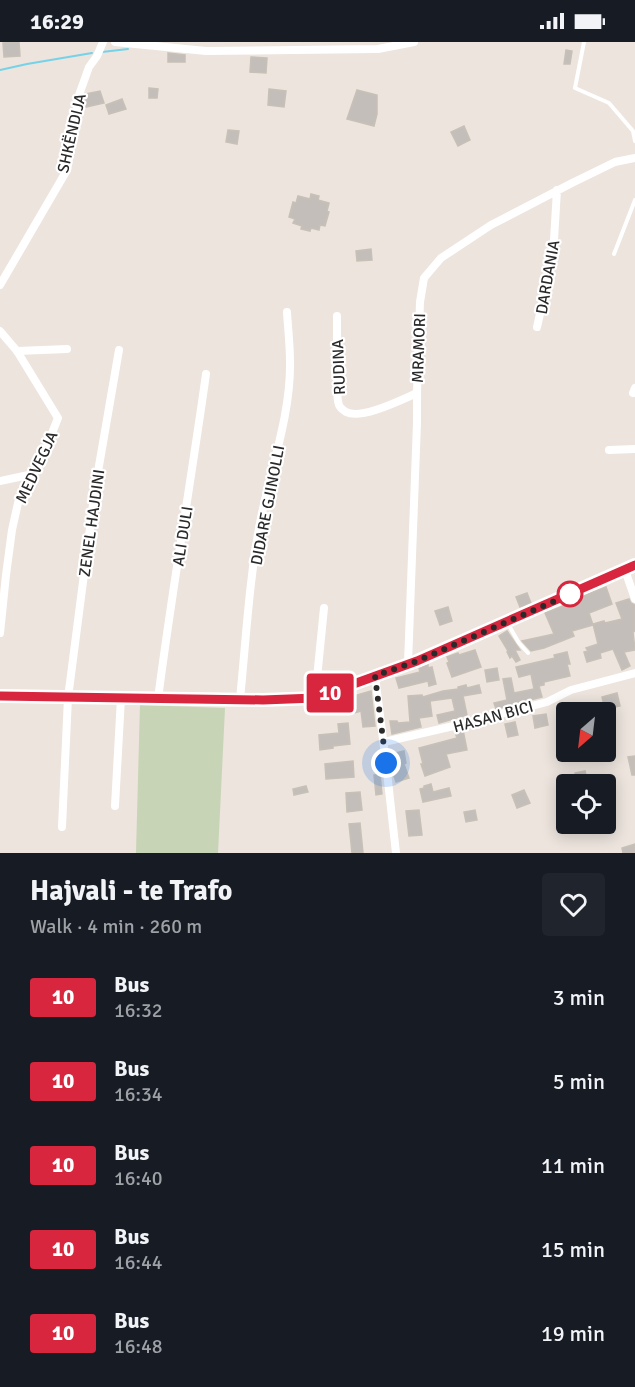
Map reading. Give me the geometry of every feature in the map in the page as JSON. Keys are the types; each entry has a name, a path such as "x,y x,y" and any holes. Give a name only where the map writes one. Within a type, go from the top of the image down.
{"street":[{"name":"SHKËNDIJA","path":"0,285 67,170 80,95 89,67 103,42"},
{"path":"115,42 206,51 337,46 378,49 414,42"},
{"name":"MRAMORI","path":"408,664 420,302 424,278 441,258 491,225 615,162 635,158"},
{"name":"DARDANIA","path":"537,327 553,257 557,190"},
{"name":"DIDARE GJINOLLI","path":"240,699 249,600 260,523 287,401 290,363 287,312"},
{"name":"RUDINA","path":"337,316 338,393 343,410 357,414 417,393"},
{"name":"MEDVEGJA","path":"0,331 17,351 58,418 18,503 4,558 0,633"},
{"path":"17,351 67,349"},
{"name":"ZENEL HAJDINI","path":"62,827 68,698 95,489 119,350"},
{"name":"ALI DULI","path":"158,699 206,374"},
{"path":"609,450 635,449"},
{"path":"0,481 33,474"},
{"path":"0,696 263,700 315,698 408,664 630,567 635,599"},
{"path":"315,698 324,608"},
{"name":"HASAN BICI","path":"384,742 547,702 571,690 635,673"},
{"path":"375,676 396,853"},
{"path":"115,806 121,698"}],"lane":[{"path":"584,42 575,88 609,103 633,131 635,141"},
{"path":"615,254 635,200"},
{"path":"507,621 519,643 528,653"}],"green space":[{"path":"140,705 225,708 218,853 136,853"}],"building":[{"path":"19,42 20,56 4,57 3,43"},
{"path":"566,50 572,51 570,64 564,64"},
{"path":"168,53 185,55 185,62 168,62"},
{"path":"251,57 267,58 266,73 250,72"},
{"path":"149,88 158,89 157,98 149,98"},
{"path":"269,89 286,91 284,107 268,105"},
{"path":"357,90 377,95 377,114 374,126 347,119"},
{"path":"100,91 104,103 86,107 84,99 86,94"},
{"path":"122,99 126,109 109,114 106,105"},
{"path":"464,126 470,140 458,146 451,132"},
{"path":"228,130 239,131 237,144 226,142"},
{"path":"311,194 319,196 318,200 329,203 327,211 329,212 325,226 320,225 319,230 311,228 310,231 301,229 302,226 293,223 295,219 289,217 293,202 296,203 298,196 310,199"},
{"path":"371,249 372,260 357,261 356,251"},
{"path":"606,587 612,604 589,613 593,625 572,631 574,636 531,651 522,641 554,634 545,613"},
{"path":"527,593 531,603 520,607 516,597"},
{"path":"629,599 635,605 635,631 633,632 635,650 624,652 630,666 622,670 613,649 600,653 601,658 587,662 584,652 588,651 586,648 598,644 593,624 622,619 616,603"},
{"path":"448,607 452,621 440,625 435,611"},
{"path":"507,631 520,650 515,650 520,660 516,662 512,656 510,658 499,636"},
{"path":"475,650 481,667 452,677 447,657"},
{"path":"567,652 570,676 544,682 544,685 539,686 542,697 496,709 494,703 507,700 503,679 511,678 514,693 534,689 531,674 519,677 516,667 555,658 554,655"},
{"path":"428,665 428,668 432,667 436,684 429,686 428,681 399,688 396,678 420,672 419,668"},
{"path":"497,668 499,680 487,682 485,670"},
{"path":"466,685 467,688 479,685 481,693 463,696 467,715 439,723 437,715 455,711 452,698 430,701 432,716 419,718 421,727 392,734 390,721 410,722 408,696 422,695 423,697"},
{"path":"371,691 375,726 363,727 361,711 354,713 353,708 336,713 333,702"},
{"path":"617,693 620,706 616,707 616,702 603,702 602,697"},
{"path":"546,714 548,725 535,728 533,716"},
{"path":"515,722 518,735 508,737 505,724"},
{"path":"348,723 350,744 320,750 319,735 339,733 338,724"},
{"path":"463,730 467,750 446,754 450,767 425,776 419,748 457,738 455,732"},
{"path":"404,751 406,763 404,764 409,778 396,782 391,754"},
{"path":"635,756 635,775 632,775 628,757"},
{"path":"353,761 354,777 326,779 325,764"},
{"path":"380,774 382,794 376,795 374,775"},
{"path":"431,784 433,792 449,788 451,796 423,802 420,789"},
{"path":"306,786 308,792 294,795 293,789"},
{"path":"524,790 530,803 517,808 512,795"},
{"path":"360,792 362,810 347,812 346,793"},
{"path":"419,810 422,835 409,836 406,811"},
{"path":"475,810 477,820 466,822 464,812"},
{"path":"360,823 363,853 352,853 349,824"},
{"path":"635,844 635,853 623,853 622,848"}],"waterway":[{"path":"102,52 128,49"},
{"path":"0,70 92,53"}],"bus line":[{"name":"10","path":"0,696 263,700 315,698 417,661 635,565"}],"route":[{"path":"386,763 375,676 417,661 570,594"}]}
